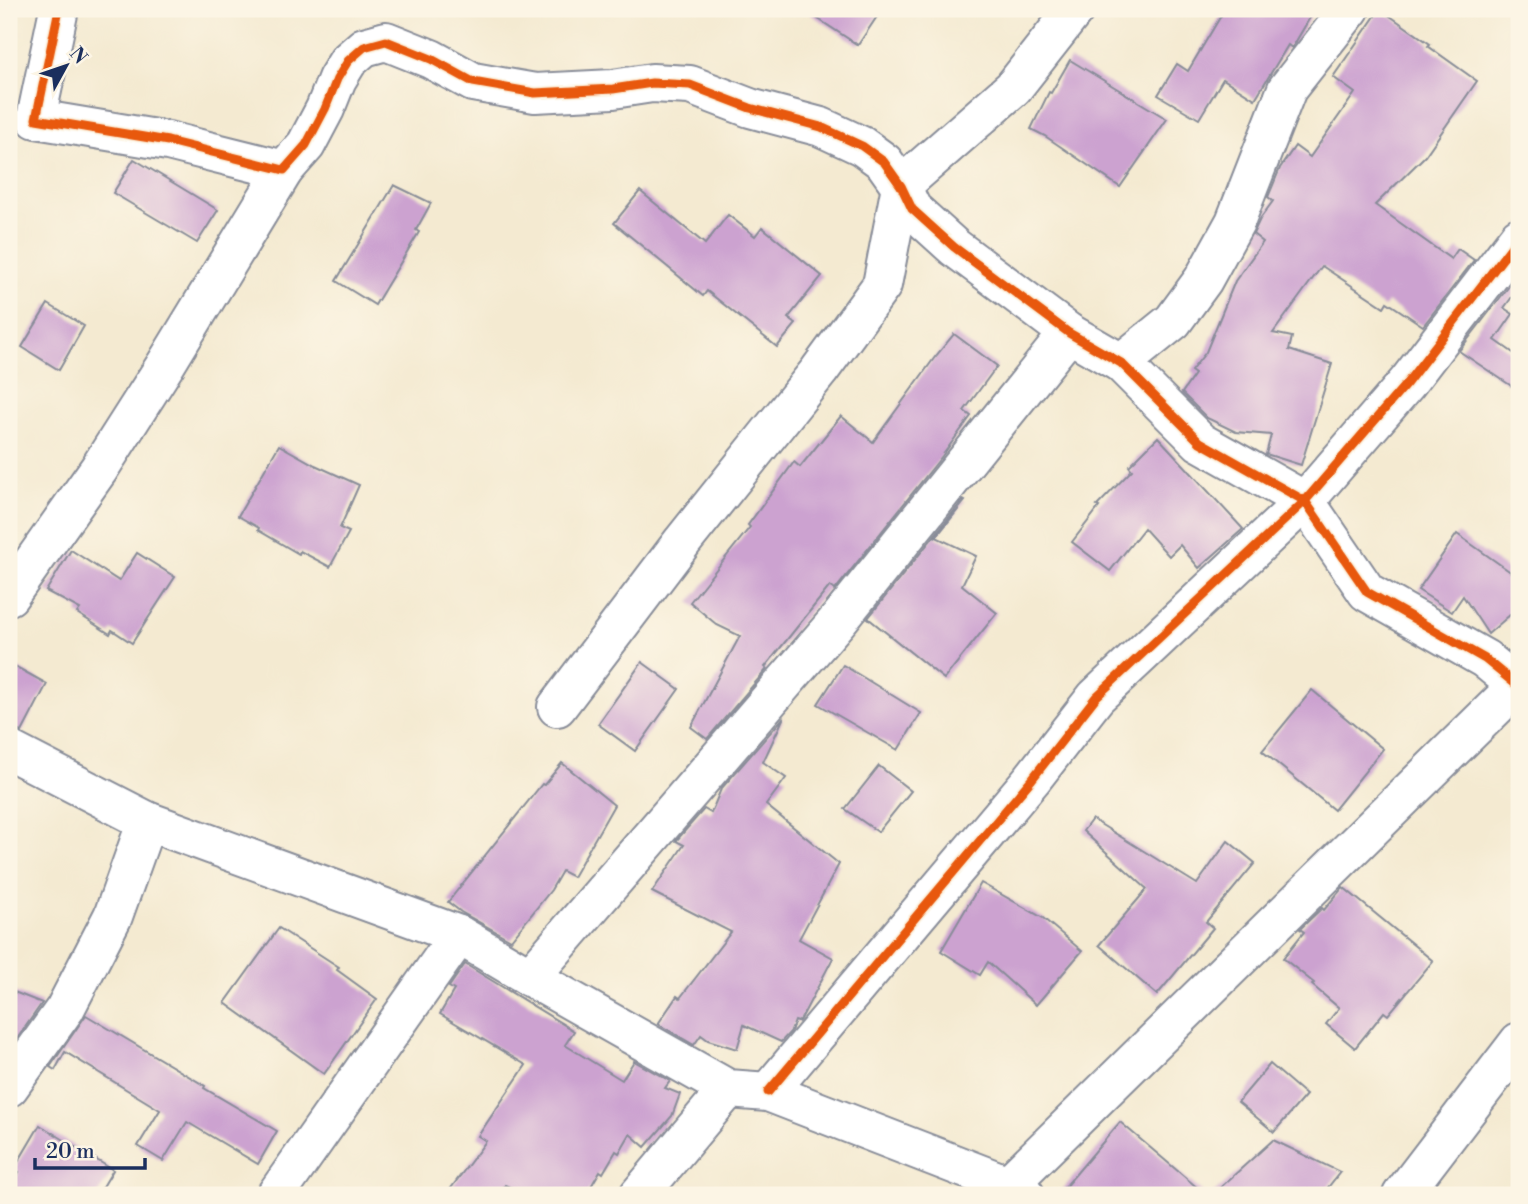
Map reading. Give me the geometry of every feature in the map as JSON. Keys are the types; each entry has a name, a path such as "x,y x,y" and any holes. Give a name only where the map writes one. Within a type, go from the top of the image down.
{"street":[{"path":"59,9 36,119 168,141 284,170"},
{"path":"557,707 682,541 819,371 882,285 901,186 1013,88 1075,9"},
{"path":"1121,363 1173,321 1203,280 1235,222 1287,89 1350,9"},
{"path":"9,596 99,469 284,170 306,145 348,61 364,47 386,41 431,59 473,82 535,93 613,89 652,83 690,85 750,108 821,127 862,146 884,162 912,208 954,247 1069,333 1121,363 1200,442 1305,501 1367,592 1485,659 1519,686 1010,1192 768,1092 728,1089 459,935 147,821 9,750"},
{"path":"768,1092 1032,779 1097,697 1305,501 1407,383 1519,237"},
{"path":"530,978 840,618 1069,333"},
{"path":"9,1087 65,1009 89,963 113,916 147,821"},
{"path":"276,1195 459,935"},
{"path":"1402,1195 1519,1042"},
{"path":"639,1195 728,1089"}],"building":[{"path":"803,9 882,9 858,45"},
{"path":"1225,9 1315,9 1292,48 1288,45 1255,99 1223,79 1199,119 1158,95 1177,64 1188,71"},
{"path":"1380,9 1477,81 1425,156 1375,205 1451,259 1458,249 1474,260 1423,326 1387,302 1384,307 1322,266 1273,333 1292,337 1289,350 1332,364 1301,465 1266,454 1271,435 1236,432 1207,418 1182,393 1195,374 1191,371 1206,352 1235,281 1263,242 1253,234 1273,201 1268,197 1280,168 1295,146 1310,157 1355,93 1333,77"},
{"path":"1070,60 1167,119 1120,187 1031,129 1049,92 1051,93"},
{"path":"134,159 218,210 197,243 113,193"},
{"path":"394,185 431,203 416,230 419,232 375,305 336,281"},
{"path":"640,191 705,244 728,215 755,236 762,227 822,276 788,318 796,324 777,347 707,291 703,296 614,223"},
{"path":"1510,285 1517,290 1504,308 1513,314 1495,340 1519,357 1519,391 1459,351"},
{"path":"48,304 84,326 59,370 22,347"},
{"path":"954,334 997,366 964,411 971,416 835,590 830,586 765,667 767,669 707,739 691,727 740,636 717,625 690,602 750,527 748,525 794,462 800,467 841,416 873,442"},
{"path":"1158,437 1243,529 1199,568 1180,545 1169,556 1144,528 1110,571 1072,542 1099,507 1097,506 1132,470 1129,466"},
{"path":"279,445 359,485 340,528 349,532 330,567 300,551 299,554 238,516"},
{"path":"963,500 965,501 936,537 976,556 962,585 997,613 944,679 868,618"},
{"path":"1457,534 1519,578 1519,607 1488,634 1463,596 1452,612 1418,590"},
{"path":"71,550 119,581 137,553 175,577 132,643 112,630 110,634 77,613 80,609 46,591"},
{"path":"642,662 679,689 635,751 598,724"},
{"path":"9,663 47,684 22,732 9,728"},
{"path":"843,665 921,713 898,750 818,704"},
{"path":"1312,690 1383,749 1334,810 1262,751"},
{"path":"784,717 763,762 786,778 766,805 839,864 799,939 833,958 801,1019 795,1021 791,1031 781,1042 744,1025 737,1049 708,1040 701,1035 694,1045 658,1024 677,996 680,998 731,932 652,892 684,845 676,841 704,809 711,813 721,789"},
{"path":"562,763 614,805 573,877 562,871 551,890 511,940 448,902 542,784 544,785"},
{"path":"879,766 911,791 878,832 845,809"},
{"path":"1092,819 1197,884 1228,841 1255,863 1206,922 1213,928 1157,995 1099,945 1147,889 1083,831"},
{"path":"981,883 1043,918 1082,951 1036,1005 988,962 980,975 941,951"},
{"path":"1343,887 1433,961 1388,1015 1384,1012 1355,1048 1326,1024 1339,1008 1283,958 1304,932 1300,929 1322,908 1324,910"},
{"path":"279,928 339,967 337,970 377,999 324,1074 225,1003"},
{"path":"465,964 574,1031 565,1045 622,1080 634,1061 670,1081 665,1088 680,1094 672,1116 645,1147 630,1134 603,1173 600,1171 586,1195 527,1195 505,1185 498,1195 446,1195 486,1141 478,1136 526,1065 440,1014 454,990 449,987"},
{"path":"9,990 42,1003 12,1046 9,1044"},
{"path":"86,1015 277,1131 258,1164 187,1122 163,1161 138,1146 160,1110 65,1052 55,1070 50,1067"},
{"path":"1270,1064 1306,1095 1274,1132 1238,1102"},
{"path":"1120,1122 1206,1195 1058,1195"},
{"path":"40,1125 113,1170 98,1195 9,1195 19,1172 14,1169"},
{"path":"1273,1140 1340,1172 1322,1195 1212,1195"}],"cycle path":[{"path":"59,9 36,119 168,141 284,170 306,145 348,61 364,47 386,41 431,59 473,82 535,93 613,89 652,83 690,85 750,108 821,127 862,146 884,162 901,186 912,209 954,247 1069,333 1121,363 1200,442 1305,501 1367,592 1485,659 1519,687"},
{"path":"768,1092 1032,779 1096,697 1305,501 1407,383 1519,237"}]}
